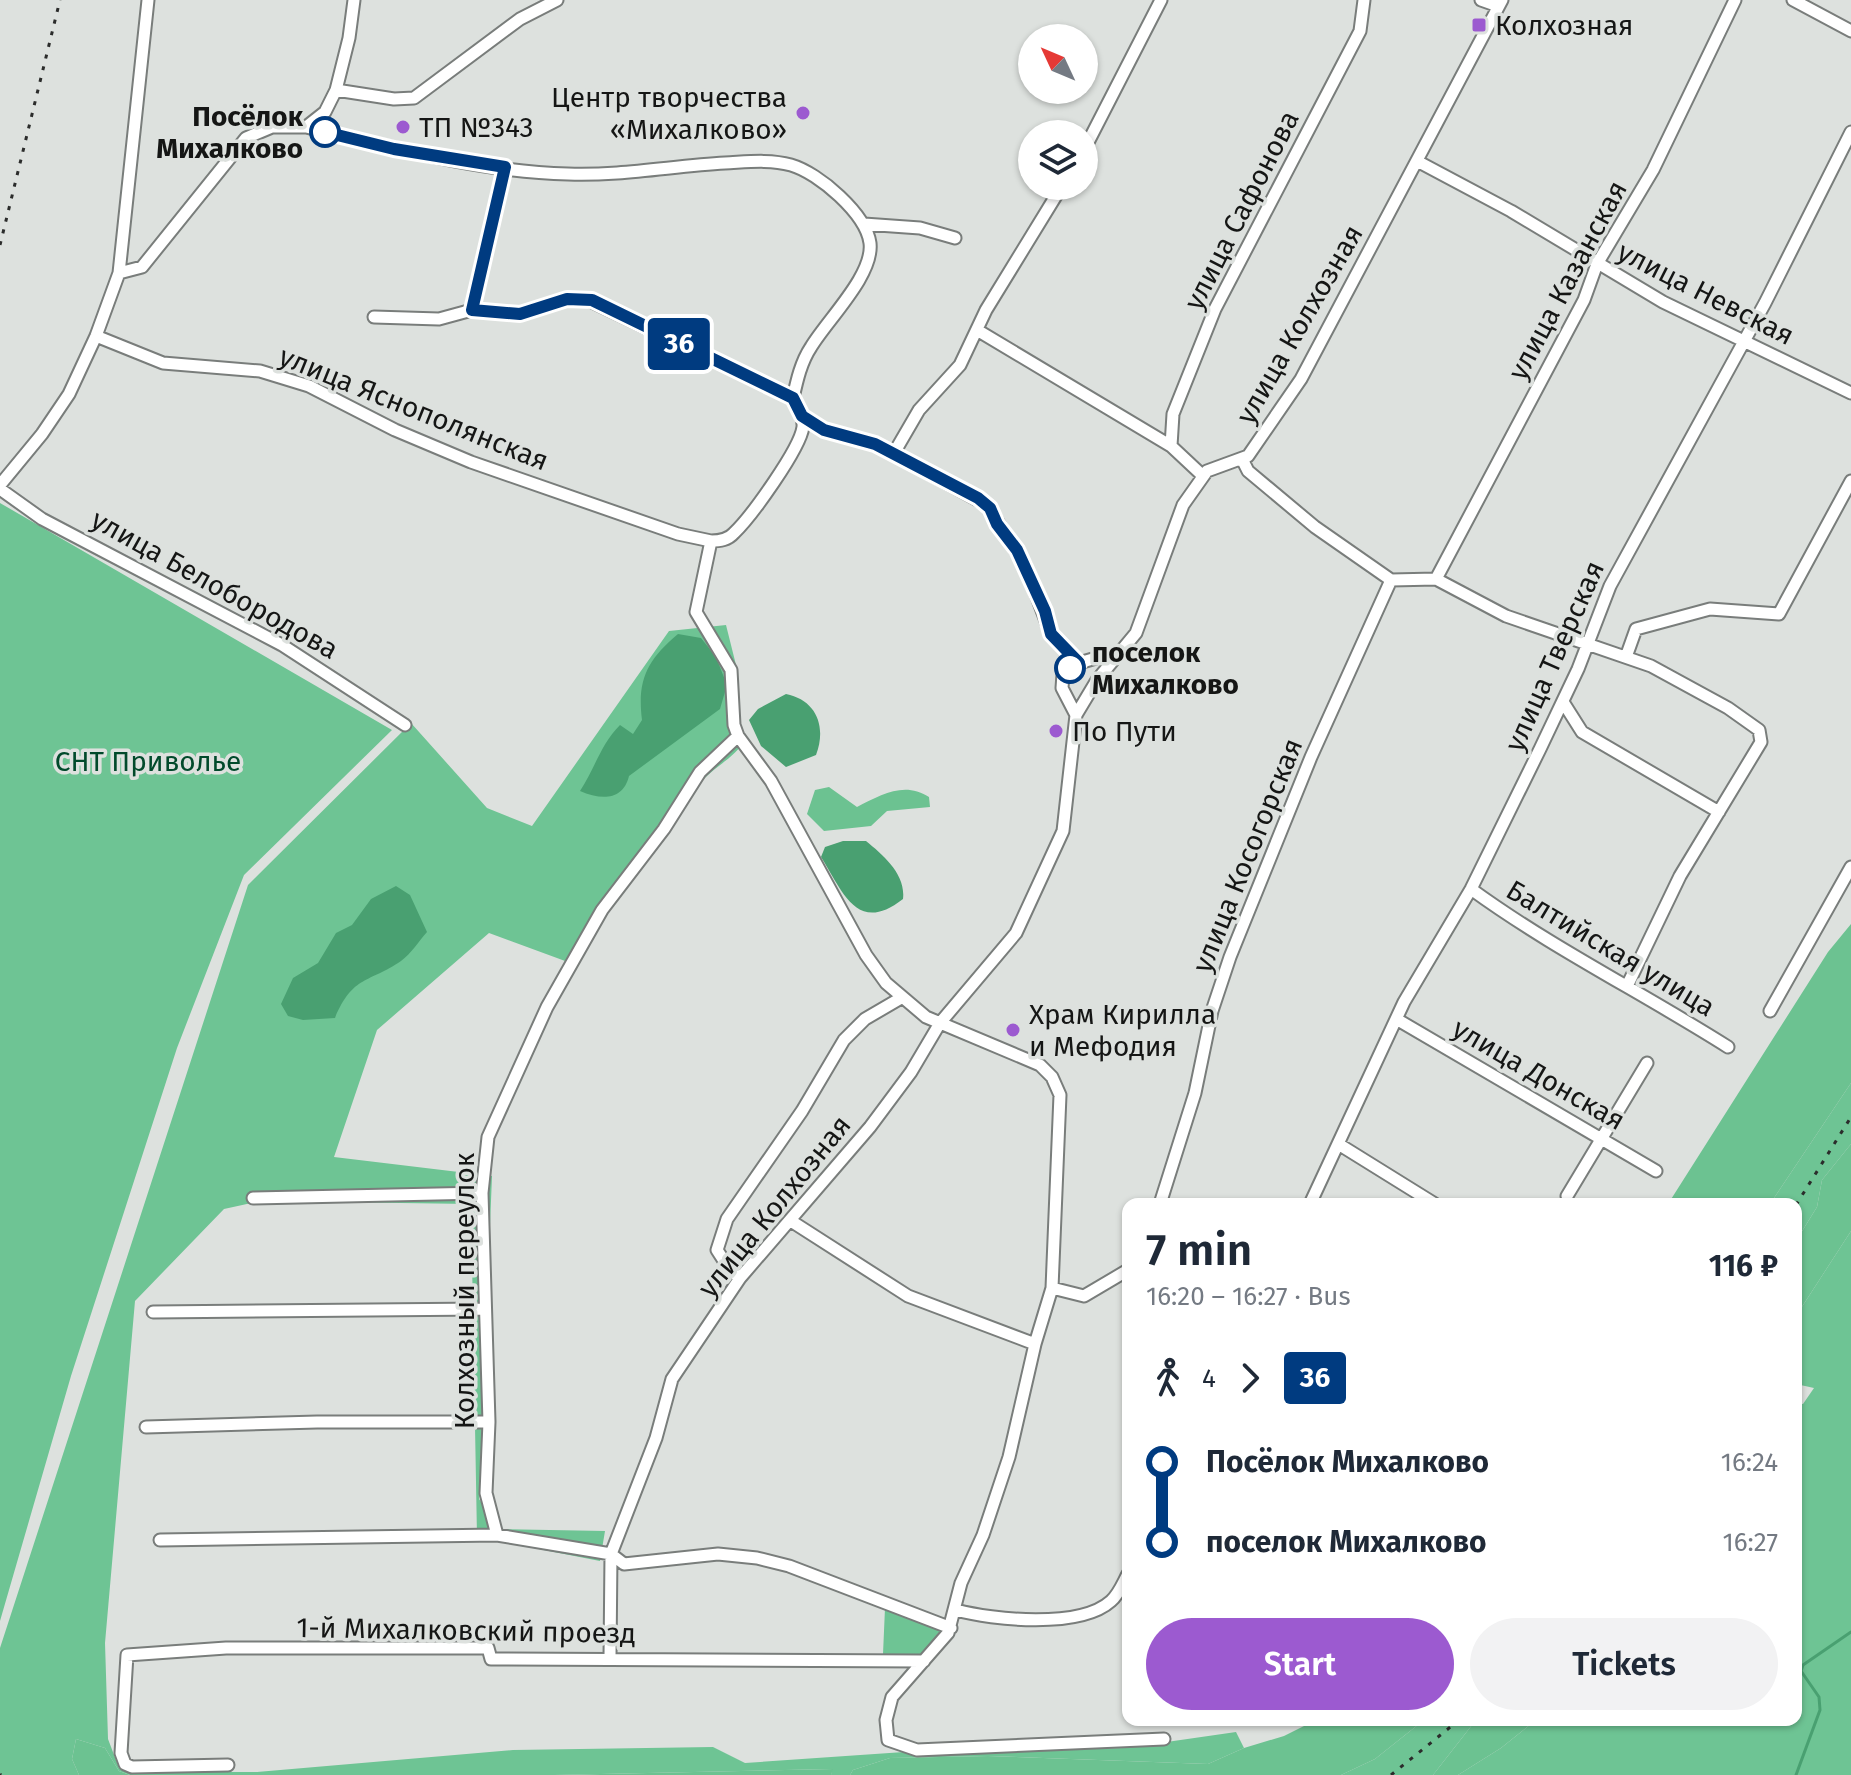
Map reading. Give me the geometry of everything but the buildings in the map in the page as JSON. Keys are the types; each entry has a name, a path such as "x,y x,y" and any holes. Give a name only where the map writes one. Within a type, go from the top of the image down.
{"street":[{"path":"0,487 57,414 96,336 119,273 148,0"},
{"path":"306,127 325,112 336,90 354,0"},
{"path":"336,90 394,99 414,98 520,19 557,0"},
{"path":"1098,123 1161,0"},
{"name":"улица Сафонова","path":"1171,446 1173,414 1215,309 1360,31 1364,0"},
{"path":"1481,0 1500,3"},
{"name":"улица Казанская","path":"1436,579 1584,300 1597,264 1653,170 1735,0"},
{"path":"1793,0 1851,31"},
{"name":"улица Колхозная","path":"1202,475 1243,461 1301,379 1500,3"},
{"path":"119,273 142,267 246,138 272,127 306,127 394,149 568,174 763,160 781,163 807,173 853,208 864,224 870,242 867,261 852,289 811,347 793,398"},
{"name":"улица Тверская","path":"1313,1198 1404,1002 1471,889 1563,702 1610,586 1744,339 1851,132"},
{"name":"улица Невская","path":"1417,161 1511,211 1597,264 1726,336 1744,339 1851,393"},
{"path":"472,310 505,167"},
{"path":"894,453 919,410 960,365 977,330 1054,200"},
{"path":"864,224 920,228 955,238"},
{"path":"374,317 439,319 472,310 520,314 567,299 592,300 793,398 802,416 802,432 759,502 732,535 711,541 696,612 731,670 734,725 738,736 771,781 866,955 901,998 940,1023 1029,1058 1048,1072 1061,1098 1052,1288 1035,1344 1009,1457 983,1535 961,1583 951,1628 901,1684 888,1710 888,1740 902,1748 917,1750 1164,1739"},
{"path":"977,330 1171,446 1202,475 1181,509 1140,625 1124,649 1097,680 1076,715 1057,682 1078,661 1124,649"},
{"name":"улица Яснополянская","path":"96,336 163,363 260,371 309,386 395,430 483,467 678,534 711,541"},
{"path":"802,416 824,430 894,453 987,505 1025,565 1051,634 1078,661"},
{"path":"1243,461 1248,471 1315,527 1391,580 1436,579 1506,616 1626,657 1728,708 1761,734 1760,743 1668,898 1628,984"},
{"path":"1626,657 1636,629 1696,612 1710,609 1778,615 1787,605 1851,481"},
{"name":"улица Белобородова","path":"0,487 42,519 282,645 405,725"},
{"name":"улица Косогорская","path":"1162,1198 1195,1093 1212,1011 1230,957 1311,757 1391,580"},
{"path":"1563,702 1582,732 1719,812"},
{"name":"улица Колхозная","path":"610,1657 611,1554 656,1438 669,1384 740,1278 791,1221 897,1091 940,1023 1016,933 1063,831 1076,715"},
{"name":"Колхозный переулок","path":"497,1535 486,1493 489,1422 482,1193 488,1137 526,1048 568,968 610,898 664,829 700,772 738,736"},
{"path":"1770,1011 1851,867"},
{"name":"Балтийская улица","path":"1471,889 1509,917 1628,984 1728,1047"},
{"path":"740,1278 730,1270 717,1250 727,1219 797,1118 847,1035 865,1019 901,998"},
{"name":"улица Донская","path":"1398,1020 1656,1171"},
{"path":"1567,1196 1647,1063"},
{"path":"1340,1145 1425,1198"},
{"path":"253,1198 482,1193"},
{"path":"791,1221 908,1296 1035,1344"},
{"path":"1052,1288 1084,1296 1122,1274"},
{"path":"153,1312 485,1309"},
{"path":"146,1427 317,1422 489,1422"},
{"path":"160,1540 497,1535 611,1554 624,1564 718,1554 757,1558 789,1566 951,1628"},
{"path":"956,1610 1006,1618 1076,1615 1108,1603 1122,1583"},
{"name":"1-й Михалковский проезд","path":"228,1765 125,1764 121,1753 127,1655 226,1648 488,1648 491,1659 610,1657 924,1661"}],"green space":[{"name":"СНТ Приволье","path":"0,503 392,730 244,875 177,1048 71,1376 0,1621"},
{"path":"726,625 736,665 730,693 729,727 747,737 742,745 705,778 683,807 619,896 576,965 489,933 377,1030 334,1157 492,1176 479,1499 501,1529 605,1531 600,1561 477,1537 471,1204 260,1201 224,1209 135,1301 105,1643 108,1739 119,1768 131,1772 257,1772 513,1750 713,1747 745,1763 904,1752 1125,1748 1236,1732 1244,1748 1208,1764 988,1756 890,1758 853,1770 850,1775 831,1775 832,1769 554,1775 130,1775 119,1771 105,1748 76,1739 72,1759 79,1775 0,1775 0,1648 248,885 411,723 487,808 532,826 669,631"},
{"path":"1851,1083 1851,1144 1822,1180 1817,1207 1802,1231 1802,1198 1774,1198"},
{"path":"1851,1231 1851,1775 1458,1775 1528,1726 1802,1726 1802,1404 1814,1388 1802,1385 1802,1307"},
{"path":"885,1608 942,1630 920,1657 883,1654"},
{"path":"1416,1726 1471,1726 1433,1775 1341,1775 1375,1759"}],"shaded area":[{"path":"678,634 701,638 716,657 727,685 720,709 629,776 622,790 616,794 603,797 580,791 613,732 620,725 633,734 642,720 641,693 646,672"},
{"path":"786,694 812,708 820,734 816,755 786,767 761,746 749,720 758,709"},
{"path":"829,787 857,807 884,794 911,790 929,797 930,807 887,811 871,826 824,831 807,814 815,790"},
{"path":"843,841 866,841 879,852 897,873 903,899 874,913 853,905 821,857 825,847"},
{"path":"396,886 410,895 427,932 415,947 401,961 355,987 335,1018 303,1020 288,1016 281,1004 293,978 318,963 336,933 352,925 371,899"},
{"path":"1851,924 1851,1083 1774,1198 1672,1198 1828,952"},
{"path":"1851,1144 1851,1231 1802,1307 1802,1231 1817,1207 1822,1180"},
{"path":"1304,1726 1416,1726 1375,1759 1341,1775 850,1775 853,1770 890,1758 988,1756 1208,1764 1244,1748 1284,1736"},
{"path":"1471,1726 1528,1726 1458,1775 1433,1775"},
{"path":"76,1739 105,1748 119,1771 130,1775 79,1775 72,1759"},
{"path":"833,1769 831,1775 554,1775"}],"waterway":[{"path":"1802,1668 1851,1632"},
{"path":"1796,1775 1820,1710 1819,1697 1802,1672"}],"railway":[{"path":"0,245 60,0"},
{"path":"1800,1198 1851,1117"},
{"path":"1391,1775 1452,1726"}],"bus line":[{"name":"36","path":"325,132 394,149 505,167 492,236 472,310 520,314 567,299 592,300 793,398 802,416 824,430 875,444 978,498 990,508 997,524 1017,550 1045,611 1051,634 1079,663 1070,668"}],"place":[{"name":"Колхозная","path":"1479,25"},
{"name":"Центр творчества «Михалково»","path":"803,113"},
{"name":"ТП №343","path":"403,127"},
{"name":"Посёлок Михалково","path":"325,132"},
{"name":"поселок Михалково","path":"1070,668"},
{"name":"По Пути","path":"1056,731"},
{"name":"Храм Кирилла и Мефодия","path":"1013,1030"}]}
